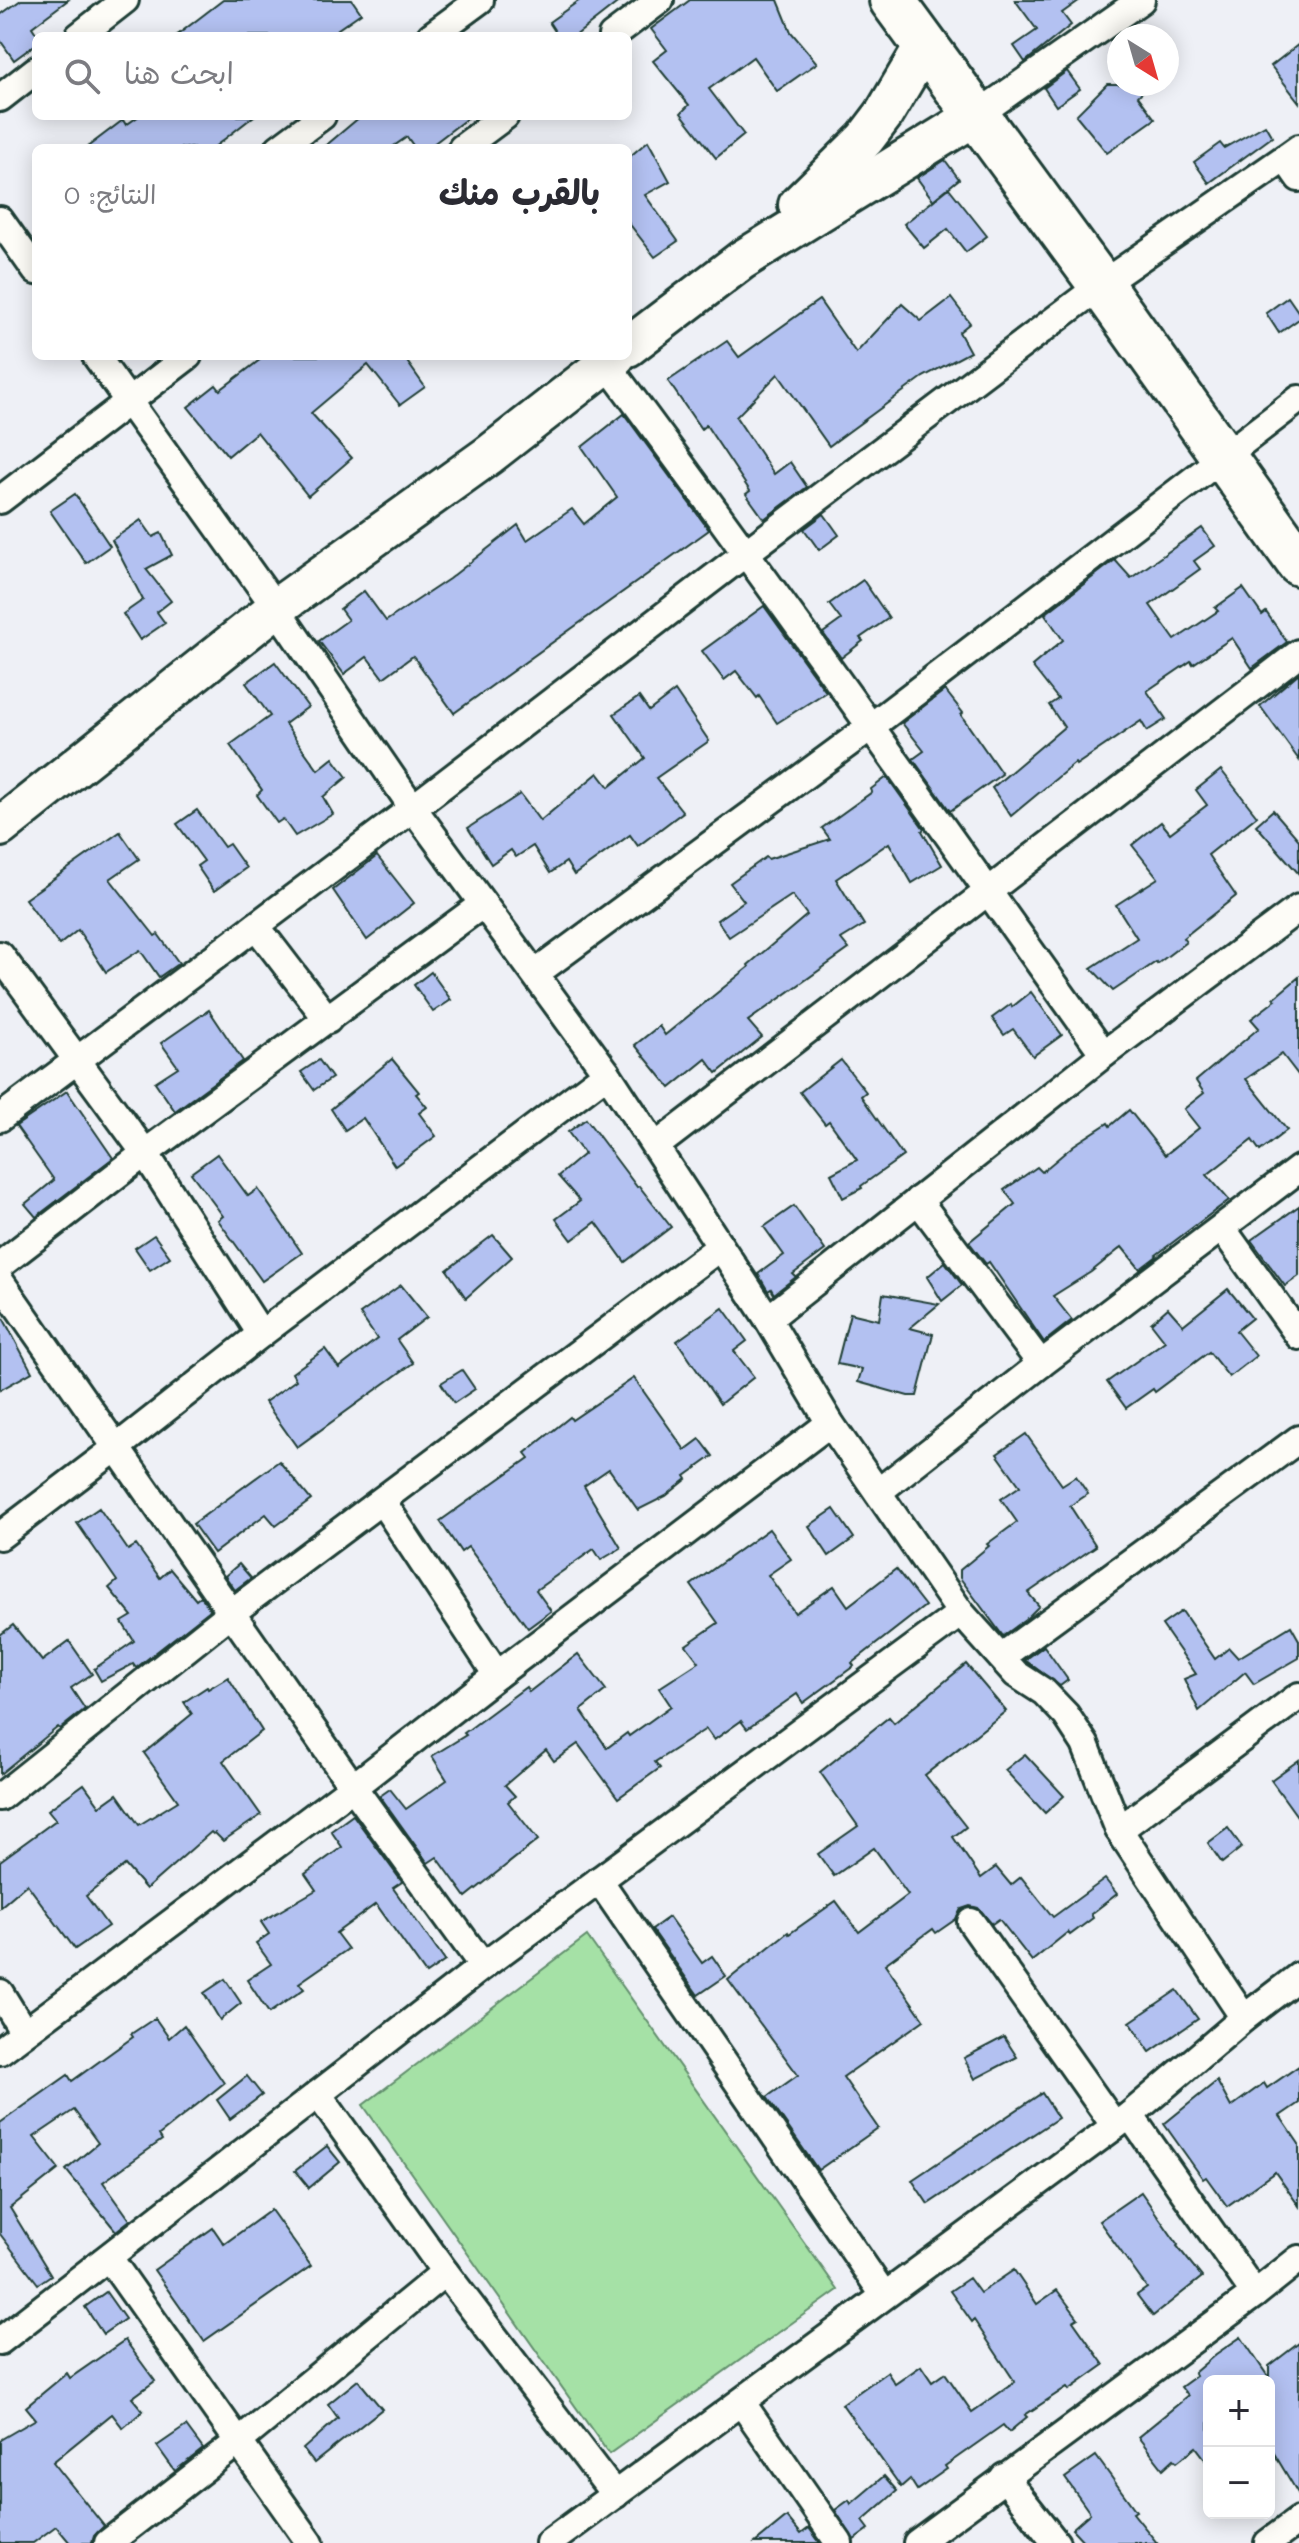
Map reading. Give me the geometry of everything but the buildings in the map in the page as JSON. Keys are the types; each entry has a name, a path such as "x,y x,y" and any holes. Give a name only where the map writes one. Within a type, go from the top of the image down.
{"highway":[{"path":"892,0 1101,285 1299,563"}],"street":[{"path":"84,32 125,0"},
{"path":"436,32 480,0"},
{"path":"617,32 660,0"},
{"path":"632,344 742,260 977,115 1141,0"},
{"path":"742,260 865,139 884,114 925,45"},
{"path":"0,98 32,73"},
{"path":"289,144 317,120"},
{"path":"467,144 500,120"},
{"path":"0,1118 1101,285 1294,161"},
{"path":"2,229 32,266"},
{"path":"99,360 276,608 413,808 607,1073 768,1319 830,1423 961,1613 1016,1674 1044,1692 1066,1715 1085,1744 1119,1830 1244,2018"},
{"path":"0,500 183,360"},
{"path":"0,827 276,608 489,455 611,360"},
{"path":"620,360 747,552 869,728 1104,1054"},
{"path":"536,973 869,728 1299,399"},
{"path":"656,1146 1299,653"},
{"path":"0,1265 145,1153 483,904"},
{"path":"768,1319 1104,1054 1299,908"},
{"path":"256,926 328,1020"},
{"path":"0,955 145,1153 261,1334"},
{"path":"0,1536 607,1073"},
{"path":"878,1492 1299,1169"},
{"path":"918,1200 1041,1364"},
{"path":"1222,1228 1299,1336"},
{"path":"0,1797 231,1613 720,1247"},
{"path":"0,1281 353,1787 483,1966"},
{"path":"0,2051 353,1787 830,1423"},
{"path":"1001,1657 1299,1439"},
{"path":"382,1501 497,1675"},
{"path":"4,2331 109,2258 483,1966 961,1613"},
{"path":"1119,1830 1299,1696"},
{"path":"599,1880 884,2295"},
{"path":"971,1922 1255,2294"},
{"path":"549,2543 1122,2120 1299,1976"},
{"path":"0,1993 24,2032"},
{"path":"318,2094 445,2272 615,2495"},
{"path":"109,2258 310,2543"},
{"path":"917,2543 1299,2259"},
{"path":"108,2543 238,2442 445,2272"},
{"path":"742,2403 839,2543"},
{"path":"1004,2477 1056,2543"},
{"path":"1268,2543 1299,2520"}],"green space":[{"path":"587,1936 838,2290 609,2454 363,2105"}]}
